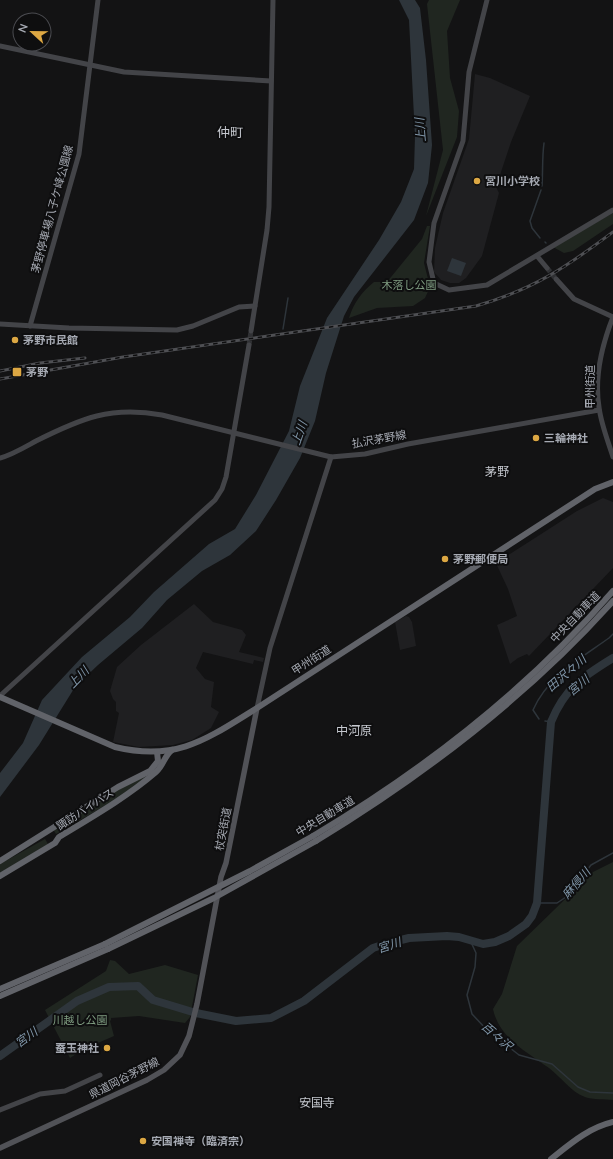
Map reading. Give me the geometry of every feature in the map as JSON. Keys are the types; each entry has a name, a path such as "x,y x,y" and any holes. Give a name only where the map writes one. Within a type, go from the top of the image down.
{"highway":[{"name":"甲州街道","path":"1,696 29,710 115,747 134,751 157,752 187,747 212,736 595,489 613,482"},
{"name":"中央自動車道","path":"314,838 398,782 477,722 545,662 613,591"},
{"name":"中央自動車道","path":"0,996 106,946 314,838 403,786 458,745 546,670 613,601"},
{"name":"諏訪バイパス","path":"0,876 55,843 59,837 103,811 148,778 162,765 166,755 172,750"},
{"name":"諏訪バイパス","path":"0,861 118,787 150,771 158,761 157,752"},
{"name":"中央自動車道","path":"0,989 106,946"},
{"path":"551,1159 583,1134 598,1126 613,1122"}],"main road":[{"name":"杖突街道","path":"207,953 221,877 226,863 257,708"},
{"name":"県道岡谷茅野線","path":"0,1148 147,1080 175,1061 184,1050 189,1036 207,953"}],"street":[{"name":"茅野停車場八子ケ峰公園線","path":"30,326 79,154 98,0"},
{"path":"251,331 269,207 273,0"},
{"path":"487,0 469,72 463,140 434,223 429,262 434,284 449,290 487,285 613,210"},
{"path":"0,46 90,66 130,72 271,81"},
{"path":"537,256 547,268"},
{"path":"556,279 574,299 613,317"},
{"path":"0,324 177,330 193,326 239,306 255,306"},
{"name":"甲州街道","path":"613,317 601,354 598,398 613,457"},
{"path":"1,696 215,500 222,489 226,477 249,345"},
{"name":"払沢茅野線","path":"0,458 74,423 102,414 140,411 235,432 331,457 365,454 408,444 600,410"},
{"path":"257,708 270,648 331,457"},
{"path":"0,1110 40,1094 65,1090 100,1074"}],"shaded area":[{"name":"宮川小学校","path":"475,74 490,78 530,96 511,142 501,172 497,189 499,193 482,256 466,278 459,283 450,283 441,280 434,272 435,248 443,213 469,139"},
{"path":"603,498 613,502 613,568 529,656 527,654 510,664 497,625 517,616 508,589 494,559 504,552 507,556 577,511"},
{"path":"194,604 213,622 242,630 246,635 239,652 264,658 263,662 254,660 253,664 203,652 196,668 205,679 214,682 211,707 219,712 211,728 192,740 173,745 139,747 113,742 119,713 116,711 116,702 110,691 117,667 141,645"},
{"path":"406,616 409,617 412,622 416,646 400,650 395,622"}],"green space":[{"path":"429,0 460,0 447,31 450,78 459,111 457,137 426,216 443,150 427,4"},
{"path":"613,213 613,224 573,251 564,253 553,247"},
{"name":"木落し公園","path":"427,226 430,226 424,263 430,287 425,298 413,306 377,308 349,318 356,302 374,282 387,282 422,239"},
{"path":"153,772 113,801 56,834 53,829 118,790"},
{"path":"45,839 48,844 0,873 0,864"},
{"path":"613,862 613,1100 588,1098 575,1092 549,1068 523,1050 508,1036 496,1019 493,1009 502,994 517,946 593,872"},
{"name":"川越し公園","path":"110,960 115,961 129,974 165,965 198,975 190,1017 185,1023 139,1016 111,1018 110,1021 114,1036 84,1049 70,1058 45,1010 106,971"}],"water":[{"name":"上川","path":"399,0 415,0 420,8 426,60 432,145 428,183 414,220 354,297 344,316 326,373 315,421 300,458 256,531 230,555 202,571 167,600 142,628 98,665 75,687 39,745 0,797 0,773 23,743 42,700 82,657 130,617 154,592 209,544 235,529 256,495 289,431 300,386 327,318 379,240 401,202 414,169 415,136 409,20"},
{"path":"452,258 466,263 461,276 447,271"}],"waterway":[{"path":"542,186 544,143"},
{"path":"540,238 532,228 530,221 541,190"},
{"path":"283,329 288,298"},
{"name":"田沢々川","path":"539,719 533,710 547,687 566,669 613,634"},
{"name":"宮川","path":"0,1056 77,1001 109,987 138,986 153,1000 196,1013 236,1021 271,1018 304,1001 373,948 409,938 447,936 459,937 483,944 495,942 509,936 526,924 532,916 537,903 551,722 562,700 576,684 592,671 613,658"},
{"name":"田沢々川","path":"545,721 551,722"},
{"name":"麻侵川","path":"537,903 557,903 566,897 591,865 613,853"},
{"name":"百々沢","path":"470,940 476,953 475,967 467,995 472,1014 487,1030 519,1055 552,1064 578,1087 590,1092 613,1093"}],"tunnel":[{"path":"547,268 556,279"},
{"path":"249,345 251,331"}],"railway":[{"path":"0,379 123,357 476,306 532,285 564,267 613,232"},
{"path":"0,371 40,363 85,358"}],"place":[{"name":"宮川小学校","path":"477,181"},
{"name":"茅野市民館","path":"15,340"},
{"name":"茅野","path":"17,372"},
{"name":"三輪神社","path":"536,438"},
{"name":"茅野郵便局","path":"445,559"},
{"name":"蚕玉神社","path":"107,1048"},
{"name":"安国禅寺（臨済宗）","path":"143,1141"}],"district":[{"name":"仲町","path":"230,132"},
{"name":"茅野","path":"497,471"},
{"name":"中河原","path":"354,730"},
{"name":"安国寺","path":"317,1102"}]}
